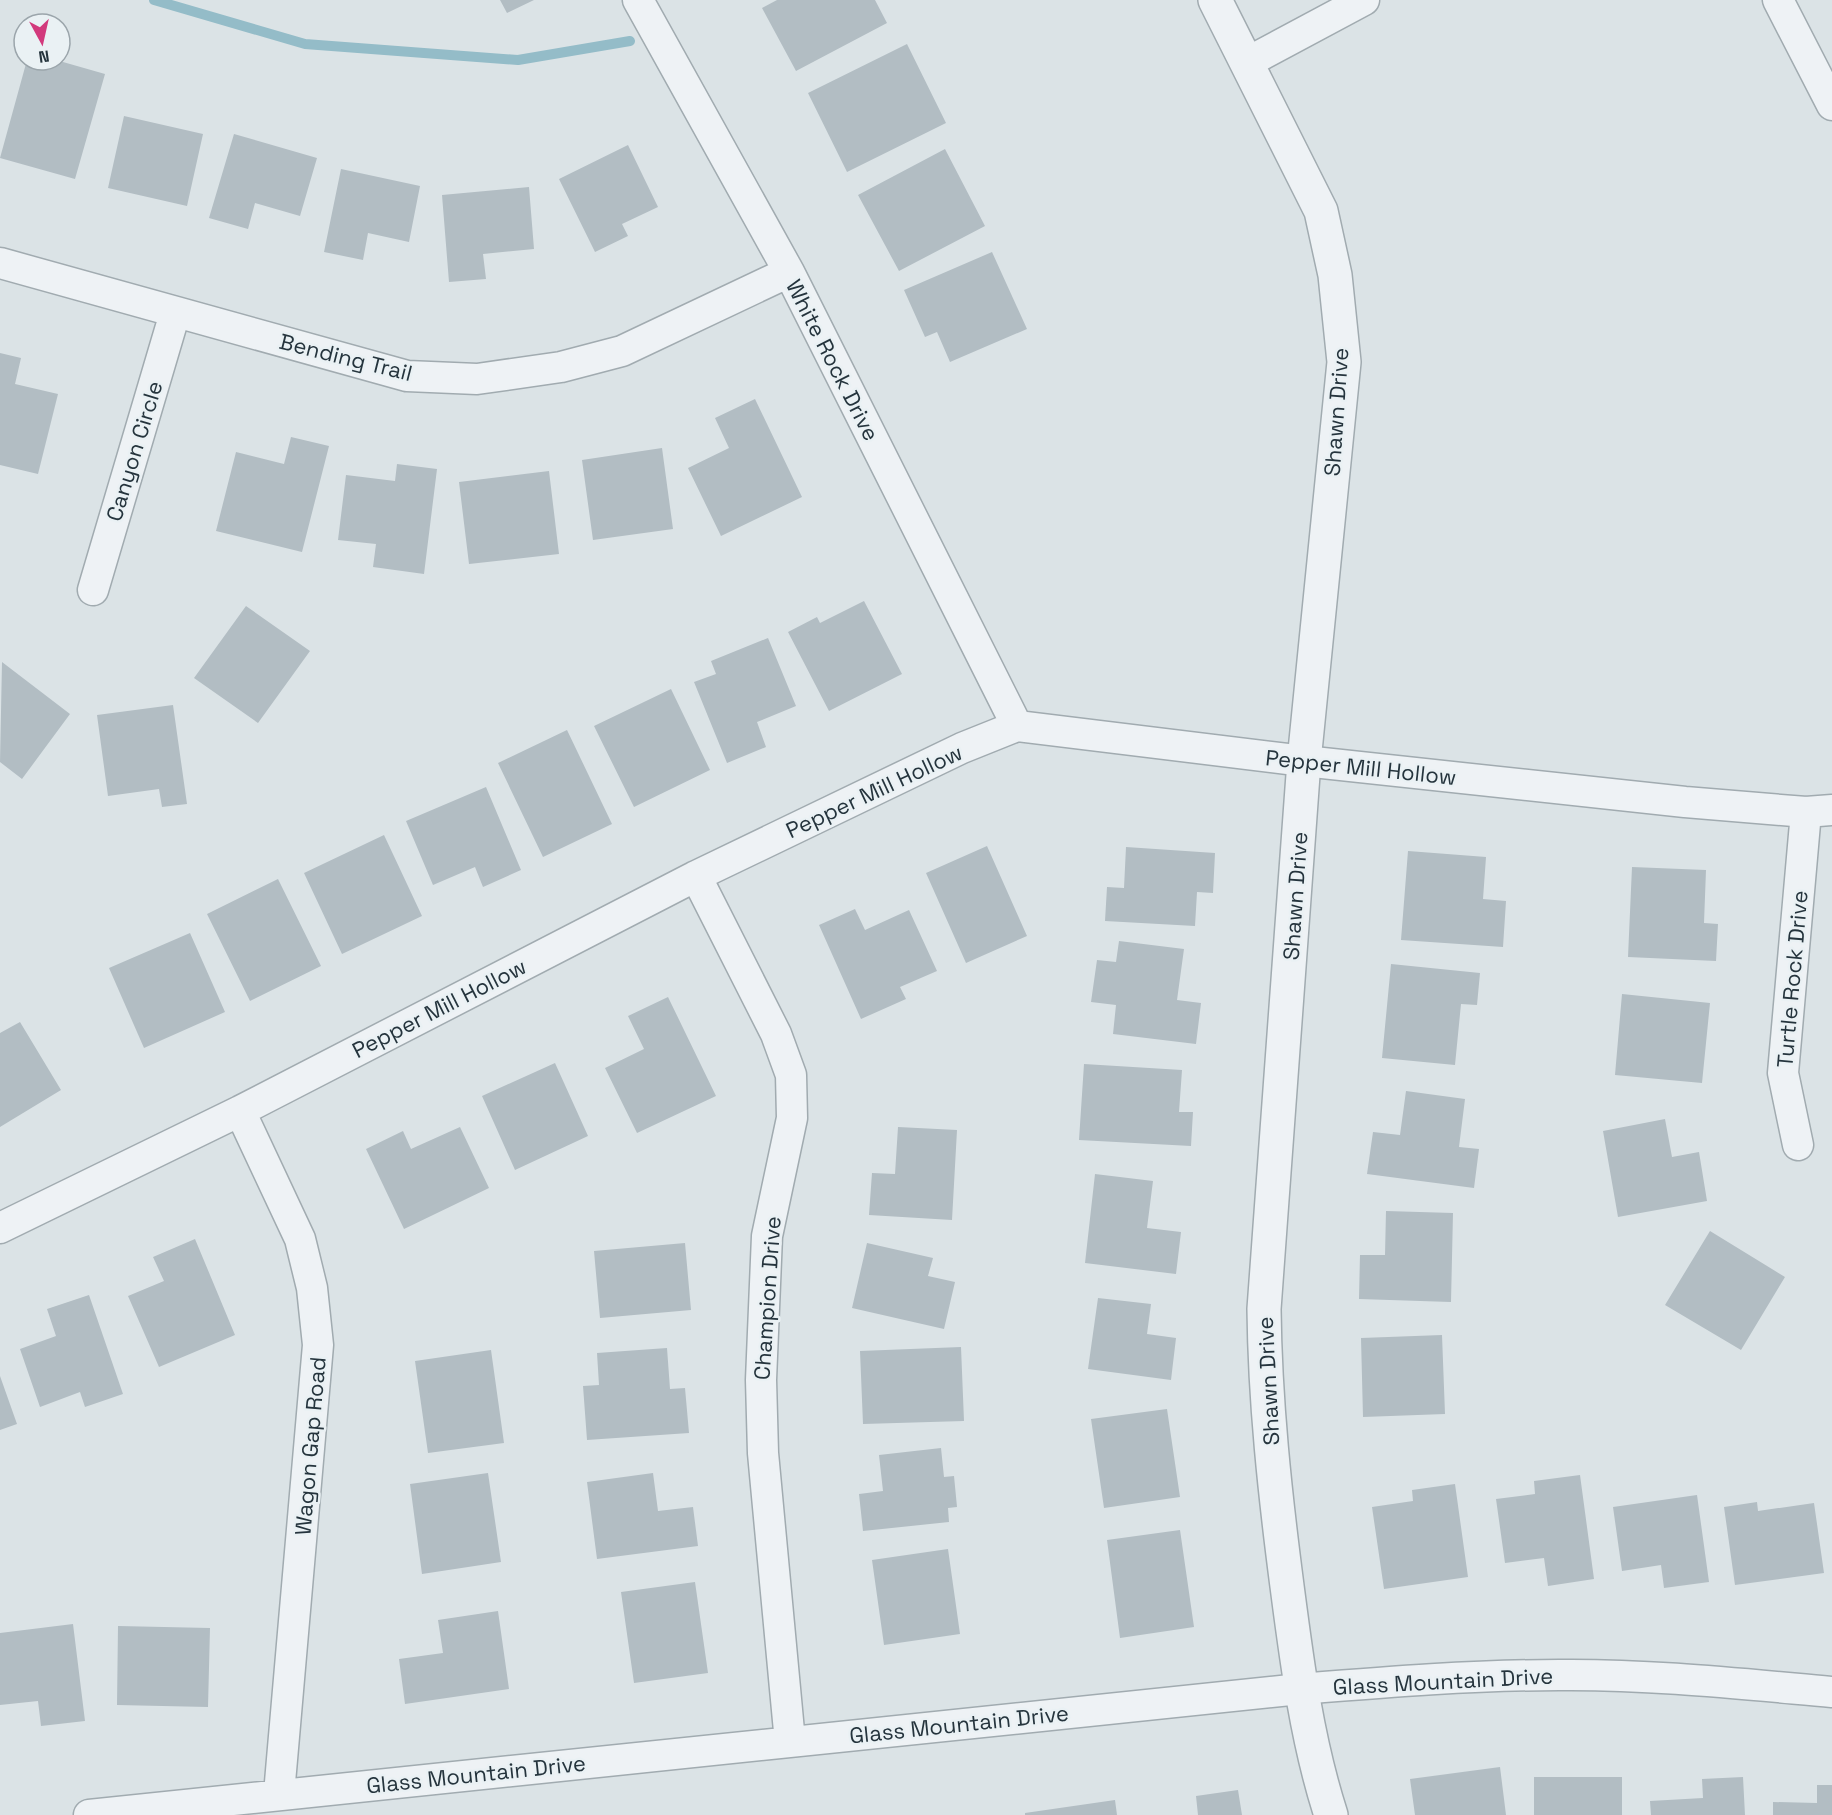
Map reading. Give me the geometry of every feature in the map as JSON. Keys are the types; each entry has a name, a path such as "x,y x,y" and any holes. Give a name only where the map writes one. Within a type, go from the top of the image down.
{"street":[{"name":"White Rock Drive","path":"638,0 789,272 1017,726"},
{"name":"Shawn Drive","path":"1215,0 1321,211 1335,275 1344,362 1304,761 1264,1309 1265,1387 1300,1689 1331,1815"},
{"path":"1248,62 1364,0"},
{"path":"1778,0 1832,105"},
{"name":"Bending Trail","path":"0,262 175,313 407,376 477,379 561,367 622,351 789,272"},
{"name":"Canyon Circle","path":"93,590 175,313"},
{"name":"Pepper Mill Hollow","path":"0,1228 240,1111 696,876 962,748 1017,726 1304,761 1684,802 1819,811"},
{"name":"Turtle Rock Drive","path":"1798,1145 1783,1072 1819,811"},
{"name":"Champion Drive","path":"696,876 776,1034 791,1075 792,1118 767,1236 761,1380 763,1452 789,1742"},
{"name":"Wagon Gap Road","path":"240,1111 300,1239 312,1288 318,1345 279,1794"},
{"name":"Glass Mountain Drive","path":"88,1815 1300,1689 1442,1677 1562,1675 1704,1681 1832,1692"}],"building":[{"path":"500,0 534,0 507,13"},
{"path":"777,0 875,0 887,23 796,71 762,8"},
{"path":"907,44 946,123 847,172 808,93"},
{"path":"72,65 105,74 75,179 0,158 24,72 72,72"},
{"path":"124,116 203,134 187,206 108,188"},
{"path":"234,134 317,158 300,216 255,203 248,229 209,218"},
{"path":"628,145 658,207 622,224 628,236 595,252 559,179"},
{"path":"945,149 985,226 899,271 858,195"},
{"path":"341,169 420,186 409,242 368,233 363,260 324,252"},
{"path":"529,187 534,249 483,254 486,279 449,282 442,195"},
{"path":"992,252 1027,329 950,362 937,332 925,337 904,290"},
{"path":"0,353 21,358 15,384 58,394 38,474 0,465"},
{"path":"755,399 802,497 721,536 688,468 729,448 715,418"},
{"path":"291,437 329,446 302,552 216,531 236,452 284,464"},
{"path":"662,448 673,529 593,540 582,460"},
{"path":"397,464 437,469 424,574 373,567 376,544 338,540 346,475 395,481"},
{"path":"549,471 559,554 469,564 459,482"},
{"path":"864,601 902,674 829,711 788,632 817,617 820,623"},
{"path":"246,606 310,651 258,723 194,678"},
{"path":"768,638 796,706 757,722 766,747 727,763 694,682 716,674 711,661"},
{"path":"2,662 70,714 22,779 0,762"},
{"path":"671,689 710,770 634,807 594,726"},
{"path":"173,705 187,804 162,807 159,789 108,796 97,715"},
{"path":"567,730 612,824 543,857 498,763"},
{"path":"486,787 521,870 483,887 475,867 433,885 406,821"},
{"path":"384,835 422,916 342,954 304,873"},
{"path":"987,846 1027,936 966,963 926,873"},
{"path":"1126,847 1215,853 1213,893 1197,892 1195,926 1105,921 1107,887 1124,888"},
{"path":"1408,851 1486,857 1483,899 1506,901 1503,947 1401,940"},
{"path":"1632,867 1706,870 1704,923 1718,924 1716,961 1628,957"},
{"path":"278,879 321,966 250,1001 207,914"},
{"path":"855,909 865,930 909,910 937,971 900,987 906,999 861,1019 819,925"},
{"path":"190,933 225,1012 144,1048 109,968"},
{"path":"1119,941 1184,949 1177,1000 1201,1003 1196,1044 1113,1034 1116,1005 1091,1002 1097,960 1116,962"},
{"path":"1391,964 1480,973 1477,1005 1461,1004 1455,1065 1382,1058"},
{"path":"1622,994 1710,1003 1702,1083 1615,1075"},
{"path":"668,997 716,1096 637,1133 605,1068 644,1049 628,1016"},
{"path":"20,1022 61,1090 0,1127 0,1033"},
{"path":"555,1063 588,1136 515,1170 482,1096"},
{"path":"1084,1064 1182,1070 1179,1112 1193,1112 1191,1146 1079,1140"},
{"path":"1406,1091 1465,1099 1459,1147 1479,1149 1474,1188 1367,1174 1373,1132 1400,1135"},
{"path":"1665,1119 1672,1157 1699,1152 1707,1201 1618,1217 1603,1131"},
{"path":"460,1127 489,1188 404,1229 366,1149 403,1131 411,1149"},
{"path":"898,1127 957,1130 952,1220 869,1215 872,1173 895,1174"},
{"path":"1095,1174 1153,1181 1147,1228 1181,1232 1176,1274 1085,1263"},
{"path":"1386,1211 1453,1213 1451,1302 1359,1299 1360,1255 1385,1255"},
{"path":"1710,1231 1785,1277 1741,1350 1665,1305"},
{"path":"195,1239 235,1335 159,1367 128,1296 164,1281 153,1257"},
{"path":"685,1243 691,1310 600,1318 594,1251"},
{"path":"867,1243 933,1258 928,1276 955,1282 944,1329 852,1308"},
{"path":"89,1295 123,1394 85,1407 80,1392 40,1407 20,1349 56,1336 47,1309"},
{"path":"1098,1298 1151,1304 1147,1334 1176,1338 1171,1380 1088,1369"},
{"path":"1442,1335 1445,1414 1363,1417 1361,1338"},
{"path":"961,1347 964,1421 863,1424 860,1351"},
{"path":"667,1348 670,1389 685,1388 689,1433 587,1440 583,1386 599,1385 597,1353"},
{"path":"491,1350 504,1443 428,1453 415,1361"},
{"path":"0,1376 17,1424 0,1430"},
{"path":"1167,1409 1180,1497 1104,1508 1091,1419"},
{"path":"941,1448 944,1477 954,1476 957,1507 948,1508 949,1522 863,1531 859,1494 883,1491 879,1455"},
{"path":"488,1473 501,1562 422,1574 410,1484"},
{"path":"653,1473 658,1511 693,1507 698,1546 597,1559 587,1482"},
{"path":"1580,1475 1594,1579 1548,1586 1544,1558 1505,1563 1496,1499 1535,1494 1534,1481"},
{"path":"1455,1484 1468,1577 1384,1589 1372,1507 1413,1501 1412,1490"},
{"path":"1697,1495 1709,1582 1664,1588 1661,1565 1622,1571 1613,1507"},
{"path":"1757,1502 1758,1511 1814,1503 1824,1573 1735,1585 1724,1507"},
{"path":"1180,1530 1194,1627 1120,1638 1107,1540"},
{"path":"948,1549 960,1634 884,1645 872,1560"},
{"path":"695,1582 708,1673 634,1683 621,1592"},
{"path":"498,1611 509,1689 405,1704 399,1659 443,1653 438,1620"},
{"path":"73,1624 85,1721 41,1726 38,1701 0,1705 0,1633"},
{"path":"118,1626 210,1628 208,1707 117,1705"},
{"path":"1500,1767 1506,1815 1415,1815 1410,1779"},
{"path":"1534,1777 1622,1777 1622,1815 1534,1815"},
{"path":"1743,1777 1745,1815 1651,1815 1650,1801 1703,1798 1702,1779"},
{"path":"1817,1785 1832,1785 1832,1815 1773,1815 1773,1802 1817,1803"},
{"path":"1238,1790 1242,1815 1198,1815 1196,1796"},
{"path":"1115,1800 1117,1815 1025,1815 1025,1813"}],"waterway":[{"path":"154,0 305,44 518,60 630,41"}]}
